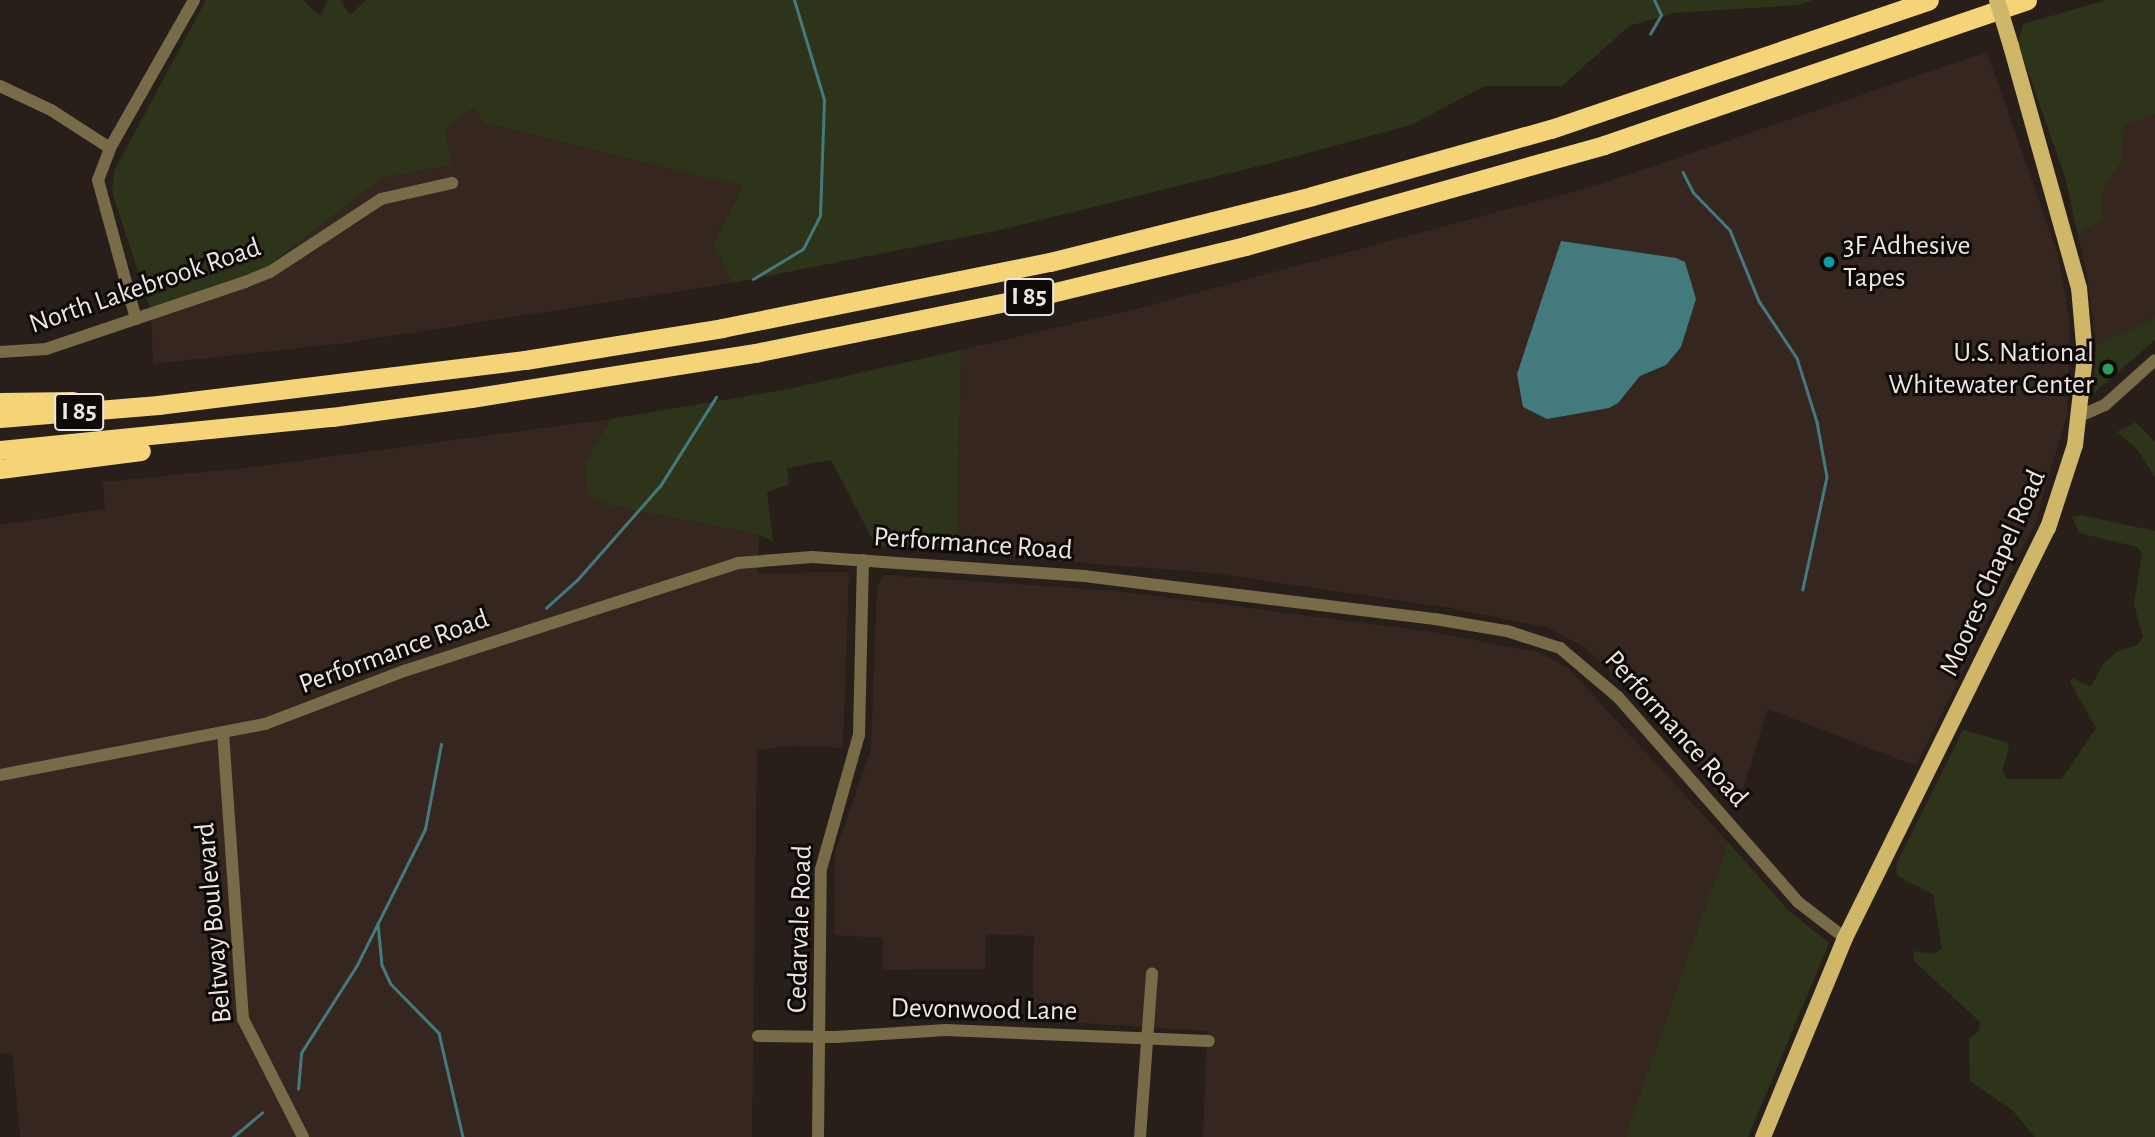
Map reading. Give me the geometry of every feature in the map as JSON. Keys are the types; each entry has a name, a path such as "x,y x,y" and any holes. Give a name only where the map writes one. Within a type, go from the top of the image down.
{"highway":[{"name":"I 85","path":"0,418 158,405 552,356 722,328 1050,261 1298,200 1539,132 1676,90 1929,0"},
{"name":"I 85","path":"0,450 332,417 755,353 1051,293 1245,246 1604,145 2027,0"},
{"path":"0,402 158,405"},
{"path":"0,469 208,444 332,417"}],"main road":[{"name":"Moores Chapel Road","path":"1763,1137 1845,938 2048,528 2080,416 2084,345 2076,268 1997,0"}],"street":[{"path":"136,319 98,191 110,148 194,0"},
{"path":"0,86 61,116 110,148"},
{"name":"North Lakebrook Road","path":"0,352 35,351 271,272 381,200 452,183"},
{"path":"2080,416 2105,405 2155,360"},
{"name":"Performance Road","path":"0,775 223,733 291,715 404,671 738,564 781,558 863,560 1228,591 1436,619 1545,641 1567,652 1600,679 1785,888 1845,938"},
{"name":"Cedarvale Road","path":"818,1137 821,869 859,735 863,560"},
{"name":"Beltway Boulevard","path":"223,733 243,1019 303,1137"},
{"path":"1140,1137 1144,1041 1152,973"},
{"name":"Devonwood Lane","path":"758,1035 821,1037 946,1030 1144,1041 1209,1041"}],"shaded area":[{"path":"2155,36 2155,318 2096,345 2087,273 2070,202 2078,199"},
{"path":"1987,52 2058,255 2070,324 2067,414 2036,521 1916,766 1768,709 1736,811 1627,687 1585,648 1549,628 1450,608 1212,573 957,553 961,350 1136,309 1598,185"},
{"path":"474,106 484,123 743,186 713,244 732,283 346,343 153,364 151,311 257,275 382,178 451,165 446,128"},
{"path":"611,419 585,464 609,505 759,534 757,573 849,572 843,748 792,746 757,750 752,1137 20,1137 12,1052 0,1055 0,525 105,509 103,482 253,467"},
{"path":"885,575 1117,591 1433,632 1541,653 1569,669 1728,842 1625,1137 1203,1137 1207,1031 1032,1020 1034,936 986,934 985,969 882,970 883,938 834,935 835,853 871,749 877,586"}],"green space":[{"path":"206,0 303,0 320,16 328,0 340,0 350,15 366,0 1813,0 1799,5 1674,13 1629,26 1562,86 1485,86 1411,125 1271,163 1000,230 732,283 713,244 743,186 484,123 474,107 446,128 451,165 382,178 256,275 151,311 112,192 114,171"},
{"path":"2107,0 2155,0 2155,114 2124,125 2121,162 2107,181 2101,198 2103,218 2078,234 2065,177 2018,43 2023,24"},
{"name":"U.S. National Whitewater Center","path":"2155,318 2155,340 2094,393 2096,345"},
{"path":"961,350 957,553 876,546 831,460 787,468 789,484 767,492 773,542 758,534 609,505 588,495 585,464 611,419 789,389"},
{"path":"2136,422 2155,442 2155,477 2137,449 2117,432"},
{"path":"2080,515 2155,531 2155,1137 2035,1137 2012,1110 1970,1081 1969,1039 1979,1030 1980,1022 1915,962 1913,951 1933,954 1942,949 1933,894 1897,876 1896,865 1963,730 2006,742 2009,749 2002,771 2006,779 2062,779 2096,728 2070,682 2072,678 2091,687 2103,664 2117,652 2137,645 2143,636 2134,605 2142,553 2137,547 2079,533 2072,517"},
{"path":"1728,842 1788,910 1829,943 1748,1137 1625,1137"}],"water":[{"path":"1561,241 1676,258 1685,262 1696,299 1681,347 1666,365 1640,376 1618,403 1609,408 1547,419 1523,407 1517,374"}],"waterway":[{"path":"753,279 803,249 820,215 824,100 794,0"},
{"path":"1650,34 1661,15 1654,0"},
{"path":"1683,172 1693,192 1730,230 1759,301 1797,358 1817,422 1827,477 1803,589"},
{"path":"546,608 577,580 660,486 716,397"},
{"path":"298,1089 301,1053 357,965 425,829 441,744"},
{"path":"378,923 382,965 391,984 439,1033 463,1137"},
{"path":"233,1137 262,1113"}],"place":[{"name":"3F Adhesive Tapes","path":"1829,262"},
{"name":"U.S. National Whitewater Center","path":"2108,369"}]}
